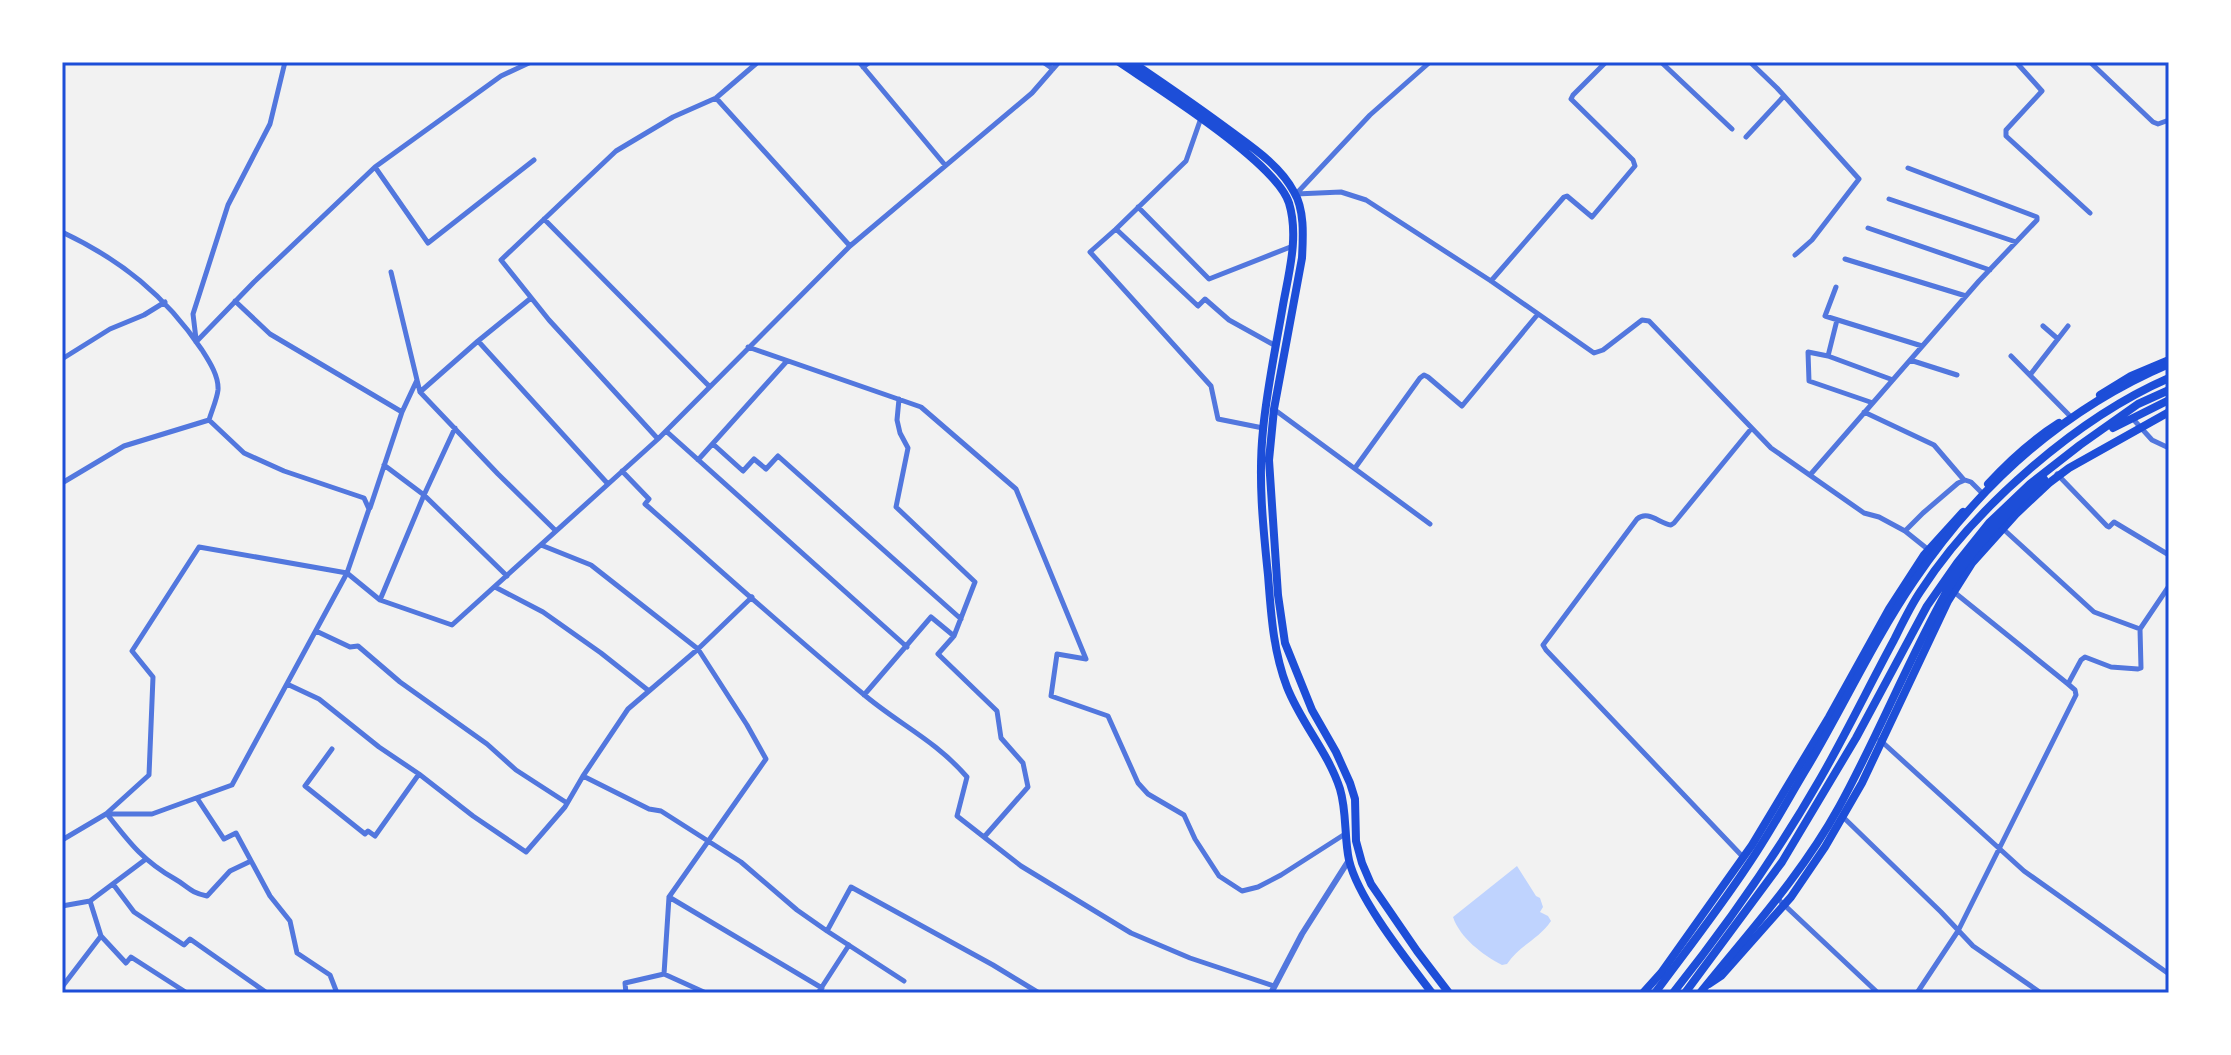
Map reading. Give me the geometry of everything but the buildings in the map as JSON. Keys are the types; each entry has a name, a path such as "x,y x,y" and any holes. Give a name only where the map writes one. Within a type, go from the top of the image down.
{"main road":[{"path":"1119,62 1247,154 1279,185 1290,205 1293,246 1276,346 1269,460 1278,595 1285,643 1312,710 1350,783 1355,799 1356,841 1371,884 1449,993"},
{"path":"1132,62 1255,149 1286,179 1296,194 1303,234 1302,258 1270,409 1263,428 1260,464 1278,662 1294,703 1329,763 1340,790 1349,860 1356,881 1372,909 1432,993"},
{"path":"1655,993 1749,864 1827,735 1913,582 1990,485 2045,436 2137,378 2169,362"},
{"path":"1643,993 1661,973 1752,845 1889,609 1924,555 2010,460 2040,435 2131,376 2169,362"},
{"path":"1673,993 1746,897 1778,849 1821,778 1919,592 1951,549 2028,469 2138,392 2169,378"},
{"path":"1685,993 1782,862 1856,738 1927,606 1989,523 2030,484 2080,445 2138,404 2169,390"},
{"path":"1701,992 1778,899 1837,811 1949,588 1973,553 1997,523 2053,471 2121,423 2169,400"},
{"path":"1701,992 1721,976 1791,897 1825,847 1862,783 1948,601 1972,563 2016,514 2059,475 2169,412"}],"street":[{"path":"196,342 193,314 228,205 270,124 285,62"},
{"path":"196,342 375,167 501,76 531,62"},
{"path":"658,439 549,320 501,260 616,151 673,117 716,98 758,62"},
{"path":"870,62 861,65 945,165"},
{"path":"1043,62 1053,69"},
{"path":"62,840 106,814 149,775 153,677 132,651 199,547 347,573 380,600 452,625 658,439 850,246 1032,93 1059,62"},
{"path":"1296,194 1370,115 1430,62"},
{"path":"1491,281 1564,197 1567,196 1592,217 1635,166 1633,160 1571,99 1606,62"},
{"path":"1661,62 1732,129"},
{"path":"1750,62 1859,179 1812,240 1795,255"},
{"path":"2016,62 2042,91 2006,130 2006,136 2090,213"},
{"path":"2090,62 2153,122 2158,124 2169,120"},
{"path":"1746,137 1784,96"},
{"path":"716,98 850,246"},
{"path":"1201,118 1186,161 1090,252 1211,386 1218,419 1263,428"},
{"path":"375,167 428,243 534,160"},
{"path":"1810,475 1966,296 2037,220 2037,217 1908,168"},
{"path":"1296,194 1341,192 1366,200 1597,353 1642,320 1649,321 1771,448 1864,513 1905,531 1934,554"},
{"path":"1889,199 2016,242"},
{"path":"1138,207 1209,279 1293,246"},
{"path":"544,219 709,387"},
{"path":"1868,228 1990,270"},
{"path":"1116,229 1198,306 1205,299 1229,320 1276,346"},
{"path":"62,232 94,247 165,302 211,364 217,379 218,389 209,420"},
{"path":"1845,259 1966,296"},
{"path":"391,272 420,392 556,531"},
{"path":"1836,287 1825,314 1827,318 1922,346"},
{"path":"420,392 531,298"},
{"path":"235,301 270,334 402,412"},
{"path":"62,359 110,329 144,315 165,302"},
{"path":"1355,468 1420,378 1424,375 1428,377 1462,406 1538,314"},
{"path":"1828,356 1837,320"},
{"path":"2043,326 2058,339"},
{"path":"2030,375 2068,326"},
{"path":"478,341 608,484"},
{"path":"748,347 924,409 1016,489 1086,659 1057,654 1051,696 1108,716 1138,783 1148,794 1184,815 1195,839 1219,876 1242,891 1258,887 1345,834"},
{"path":"1873,403 1809,381 1808,352 1828,356 1893,380"},
{"path":"2011,356 2072,418"},
{"path":"1910,360 1957,375"},
{"path":"698,460 787,361"},
{"path":"106,814 152,814 232,785 347,573 402,412 417,380"},
{"path":"899,399 897,420 908,448 896,507 975,582 954,636 938,654 997,711 1001,738 1023,763 1028,787 985,836"},
{"path":"1270,409 1430,524"},
{"path":"1864,412 1934,445 1965,480 1983,494"},
{"path":"2132,418 2152,440 2169,448"},
{"path":"62,483 124,446 209,420"},
{"path":"209,420 244,453 284,471 364,498 369,509"},
{"path":"380,600 455,428"},
{"path":"1749,864 1543,645 1637,519 1646,515 1667,525 1674,523 1751,429"},
{"path":"666,431 907,647"},
{"path":"713,444 743,471 754,459 766,469 778,456 961,619"},
{"path":"384,465 424,495 507,576"},
{"path":"622,471 649,499 645,504 864,695 933,743 967,777 957,816 1021,866 1131,933 1272,990 1302,934 1349,860"},
{"path":"2053,471 2107,526 2114,522 2169,555"},
{"path":"1905,531 1965,480"},
{"path":"1997,523 2094,612 2140,629"},
{"path":"541,545 591,565 698,649 766,759 669,897 664,974"},
{"path":"2068,684 2085,657 2111,667 2141,668 2140,629 2169,586"},
{"path":"495,587 543,612 649,691"},
{"path":"1917,993 1958,931 2076,695 2068,684 1949,588"},
{"path":"287,684 319,699 379,747 526,852 567,803 628,709 752,597"},
{"path":"864,695 931,617 954,636"},
{"path":"316,631 350,647 358,646 400,682 487,744 516,770 567,803"},
{"path":"1876,736 2024,871 2169,974"},
{"path":"332,749 305,786 365,834 368,831 375,836 419,774"},
{"path":"583,776 649,809 661,811 707,840 741,862 797,910 904,981"},
{"path":"197,798 224,839 236,833 270,896 290,921 297,953 330,975 337,993"},
{"path":"1837,811 1973,946 2041,993"},
{"path":"106,814 134,849 161,873 177,880 193,893 207,896 230,871 251,861"},
{"path":"62,906 90,901 146,859"},
{"path":"113,884 134,912 184,945 190,939 267,993"},
{"path":"827,931 851,887 993,965 1034,992"},
{"path":"669,897 820,990 849,945"},
{"path":"1778,899 1878,993"},
{"path":"90,901 101,936 126,963 131,957 187,993"},
{"path":"62,987 101,936"},
{"path":"626,993 625,983 664,974 706,993"}],"water":[{"path":"1517,866 1540,898 1543,907 1540,912 1551,921 1507,964 1502,965 1473,945 1453,917"}]}
